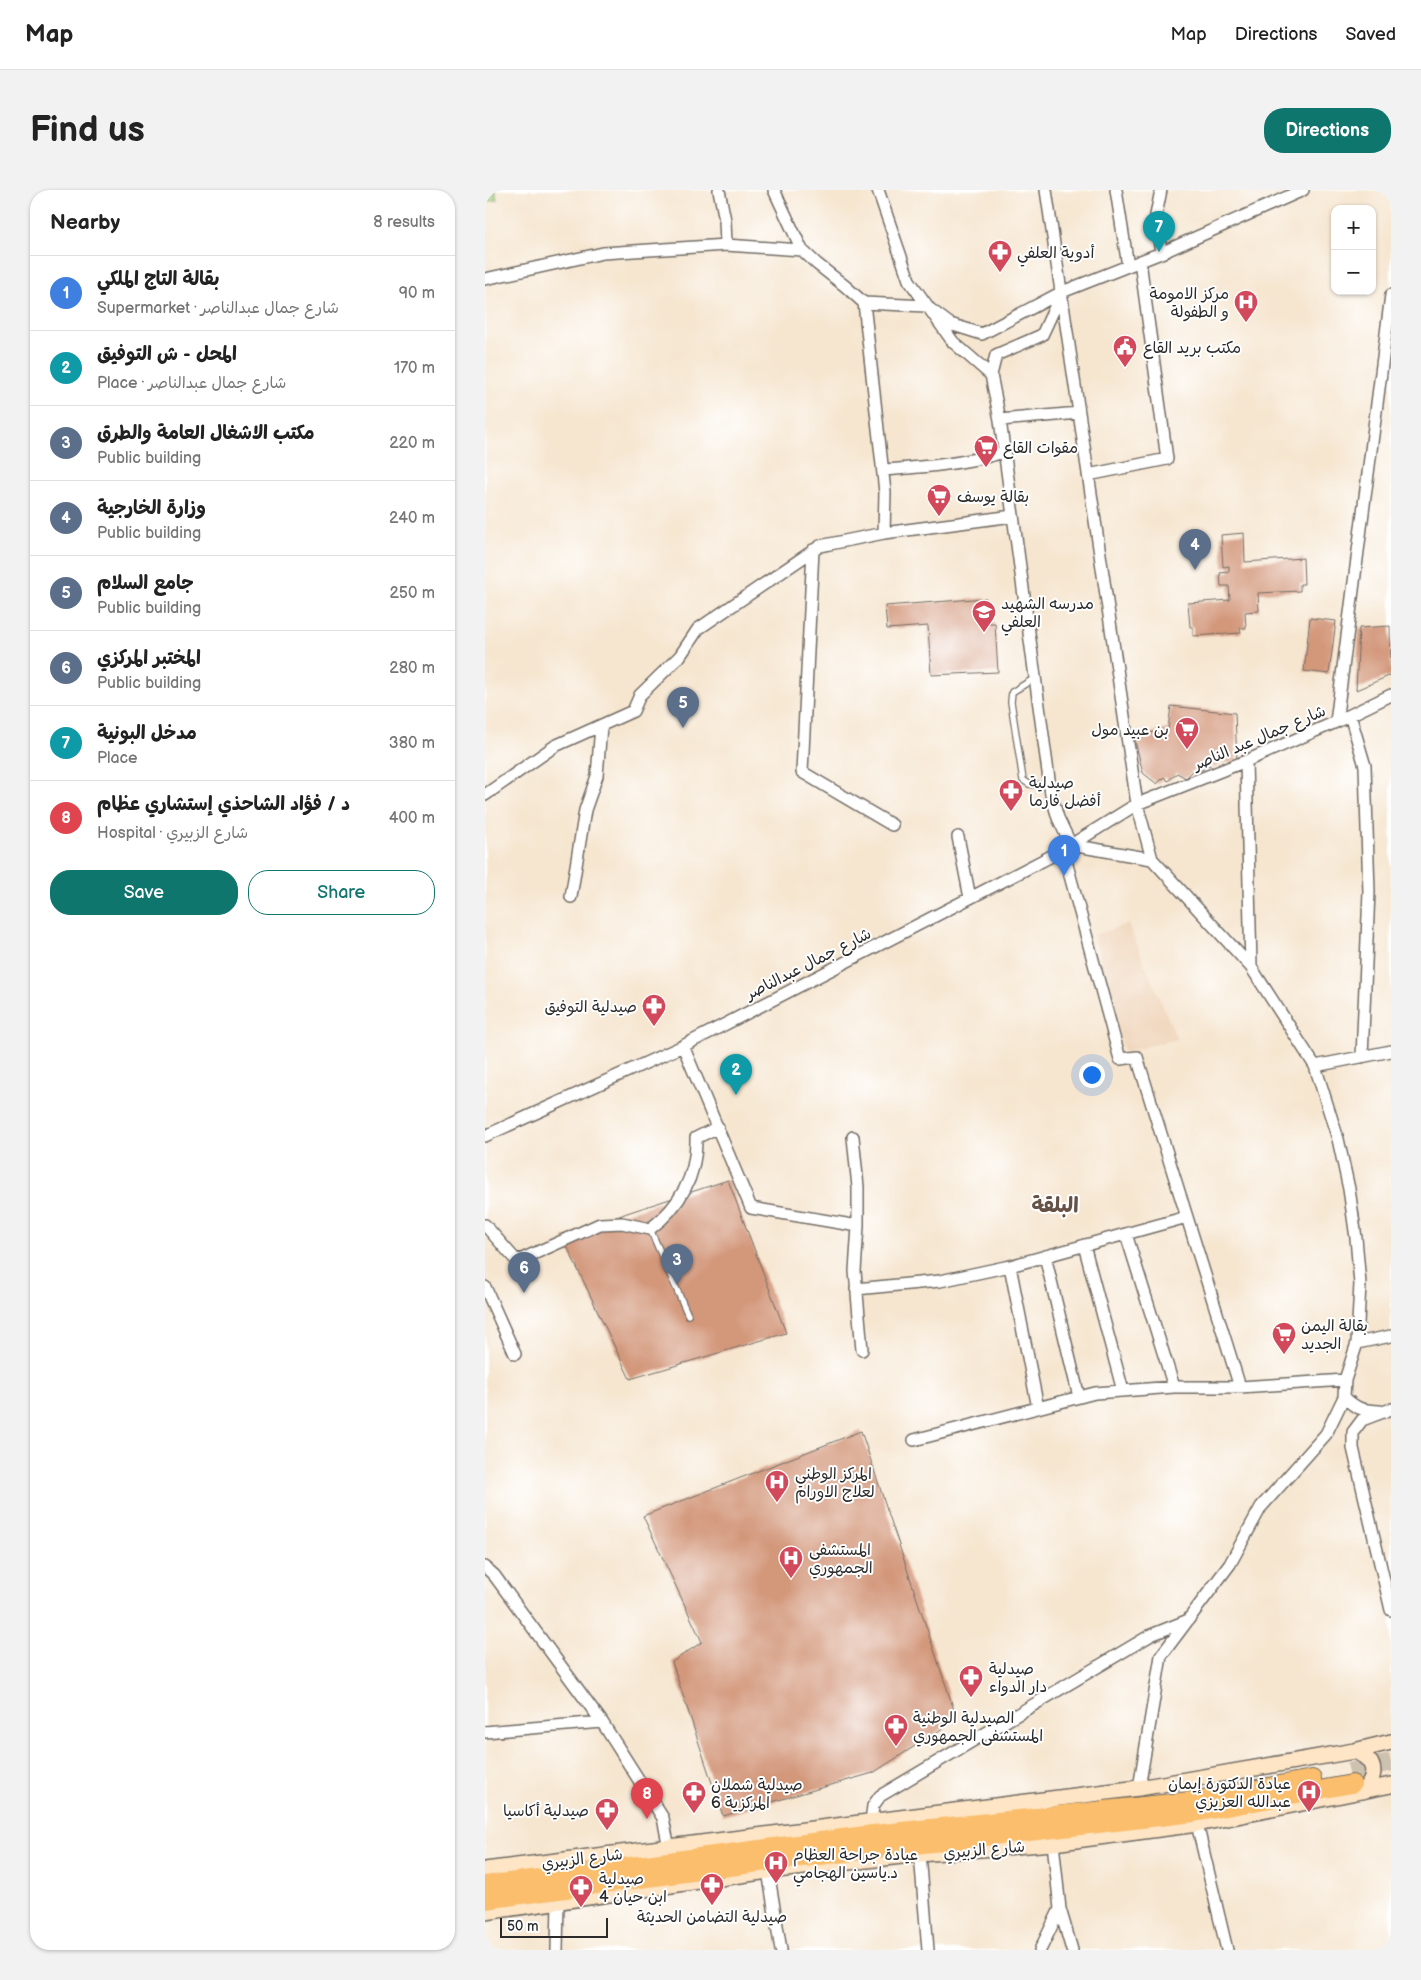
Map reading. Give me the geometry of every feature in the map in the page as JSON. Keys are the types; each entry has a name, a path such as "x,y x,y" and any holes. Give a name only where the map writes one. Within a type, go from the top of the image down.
{"main road":[{"name":"شارع الزبيري","path":"485,1885 1139,1788 1354,1751 1391,1742"},
{"path":"1354,1751 1364,1755 1371,1763 1373,1773 1371,1783 1355,1782"},
{"name":"شارع الزبيري","path":"485,1900 776,1860 920,1849 1053,1843 1197,1824 1355,1782"},
{"name":"شارع الزبيري","path":"485,1912 920,1849 1194,1813 1355,1782"},
{"name":"شارع الزبيري","path":"485,1870 669,1848 872,1828 1191,1801 1355,1782 1391,1785"}],"street":[{"path":"719,190 725,220 726,244"},
{"path":"773,190 802,250 864,303 926,306 950,324 982,334 1063,292 1161,253 1303,190"},
{"path":"879,190 909,280 953,342 991,375"},
{"path":"1047,190 1137,804 1152,859 1251,967 1315,1066 1338,1139 1349,1189 1360,1284 1357,1343 1345,1380 1344,1397 1326,1434 1261,1507 1230,1564 1161,1656 1139,1788"},
{"path":"1115,190 1128,266"},
{"path":"1161,190 1156,215 1161,253"},
{"path":"485,279 603,253 726,244 802,250"},
{"path":"1088,476 1167,459 1140,261"},
{"path":"1063,292 1042,335 995,355 991,375 1000,420 1050,786 1120,1059 1137,1056 1240,1387"},
{"path":"1336,722 1391,294"},
{"path":"864,303 885,492 884,533"},
{"path":"1000,420 1079,413"},
{"path":"883,470 939,466 975,460 1004,452"},
{"path":"485,794 555,746 633,712 640,694 680,656 698,629 820,546 884,533 1013,516"},
{"path":"813,550 802,772 892,825"},
{"name":"شارع جمال عبد الناصر","path":"1137,804 1246,761 1336,722 1391,695"},
{"path":"1350,715 1365,766 1366,786 1369,892 1362,1057"},
{"path":"571,897 585,810 597,776 601,726"},
{"path":"1246,761 1251,967"},
{"name":"شارع جمال عبدالناصر","path":"485,1136 683,1046 1067,848 1137,804"},
{"path":"958,836 970,898"},
{"path":"1067,848 1152,859"},
{"path":"683,1046 751,1208 858,1226"},
{"path":"1315,1066 1391,1051"},
{"path":"485,1225 514,1258 520,1260 600,1224 622,1223 650,1229 663,1219 683,1197 696,1156 696,1138 718,1127"},
{"path":"853,1137 858,1187 855,1272 862,1350"},
{"path":"856,1289 940,1281 1010,1266 1187,1217"},
{"path":"1126,1234 1174,1388"},
{"path":"1084,1245 1123,1391"},
{"path":"1045,1256 1079,1397"},
{"path":"1010,1266 1038,1408"},
{"path":"485,1287 515,1354"},
{"path":"1357,1343 1391,1336"},
{"path":"913,1440 1095,1393 1174,1388 1240,1387 1345,1380"},
{"path":"1344,1397 1354,1407 1365,1410 1387,1410"},
{"path":"1387,1410 1362,1420 1353,1432 1353,1448 1391,1610"},
{"path":"485,1567 602,1722 663,1818 669,1848"},
{"path":"872,1828 873,1806 879,1796 1151,1635 1186,1621"},
{"path":"485,1732 602,1722"},
{"path":"1197,1824 1227,1950"},
{"path":"1053,1843 1060,1909 1072,1950"},
{"path":"920,1849 928,1950"},
{"path":"768,1871 781,1950"},
{"path":"557,1950 558,1902"},
{"path":"1040,1950 1060,1909"}],"lane":[{"path":"1035,678 1012,692 1011,702 1023,780 1029,784 1050,786"},
{"path":"650,1229 688,1315"}],"shaded area":[{"path":"1128,924 1177,1039 1124,1052 1094,935"}],"green space":[{"path":"485,190 495,190 497,200 485,202"}],"building":[{"path":"1244,533 1245,562 1303,558 1304,584 1300,584 1300,591 1258,593 1259,611 1245,612 1246,628 1240,628 1241,633 1193,636 1193,627 1190,627 1188,603 1230,600 1229,586 1221,586 1220,573 1229,572 1229,566 1223,567 1221,535"},
{"path":"986,598 988,623 995,623 998,672 931,675 928,626 887,629 885,606"},
{"path":"1310,618 1336,621 1329,674 1304,671"},
{"path":"1390,626 1391,675 1356,690 1359,628"},
{"name":"بن عبيد مول","path":"1171,706 1235,713 1237,764 1220,762 1215,769 1209,765 1202,770 1194,770 1186,778 1177,773 1168,781 1164,777 1157,784 1143,773 1134,737 1168,729"},
{"path":"728,1180 786,1333 630,1379 563,1238 627,1213"},
{"name":"المستشفى الجمهوري","path":"861,1431 957,1719 873,1773 723,1816 672,1662 702,1642 643,1516"}],"tunnel":[{"path":"1349,1772 1391,1762"}],"place":[{"name":"مدخل البونية","path":"1159,252"},
{"name":"أدوية العلفي","path":"1000,273"},
{"name":"مركز الامومة و الطفولة","path":"1246,323"},
{"name":"مكتب بريد القاع","path":"1125,368"},
{"name":"مقوات القاع","path":"986,468"},
{"name":"بقالة يوسف","path":"939,517"},
{"name":"وزارة الخارجية","path":"1195,570"},
{"name":"مدرسه الشهيد العلفي","path":"984,633"},
{"name":"جامع السلام","path":"683,728"},
{"name":"بن عبيد مول","path":"1187,750"},
{"name":"صيدلية أفضل فارما","path":"1011,812"},
{"name":"بقالة التاج الملكي","path":"1064,876"},
{"name":"صيدلية التوفيق","path":"654,1027"},
{"name":"المحل - ش التوفيق","path":"736,1095"},
{"name":"مكتب الاشغال العامة والطرق","path":"677,1285"},
{"name":"المختبر المركزي","path":"524,1293"},
{"name":"بقالة اليمن الجديد","path":"1284,1355"},
{"name":"المركز الوطني لعلاج الاورام","path":"777,1503"},
{"name":"المستشفى الجمهوري","path":"791,1579"},
{"name":"صيدلية دار الدواء","path":"971,1698"},
{"name":"الصيدلية الوطنية المستشفى الجمهوري","path":"896,1747"},
{"name":"عيادة الدكتورة إيمان عبدالله العزيزي","path":"1309,1813"},
{"name":"صيدلية شملان المركزية 6","path":"694,1814"},
{"name":"د / فؤاد الشاحذي إستشاري عظام","path":"647,1819"},
{"name":"صيدلية أكاسيا","path":"607,1831"},
{"name":"عيادة جراحة العظام د.ياسين الهجامي","path":"776,1884"},
{"name":"صيدلية التضامن الحديثة","path":"712,1906"},
{"name":"صيدلية ابن حيان 4","path":"581,1908"}],"district":[{"name":"البلقة","path":"1055,1205"}]}
